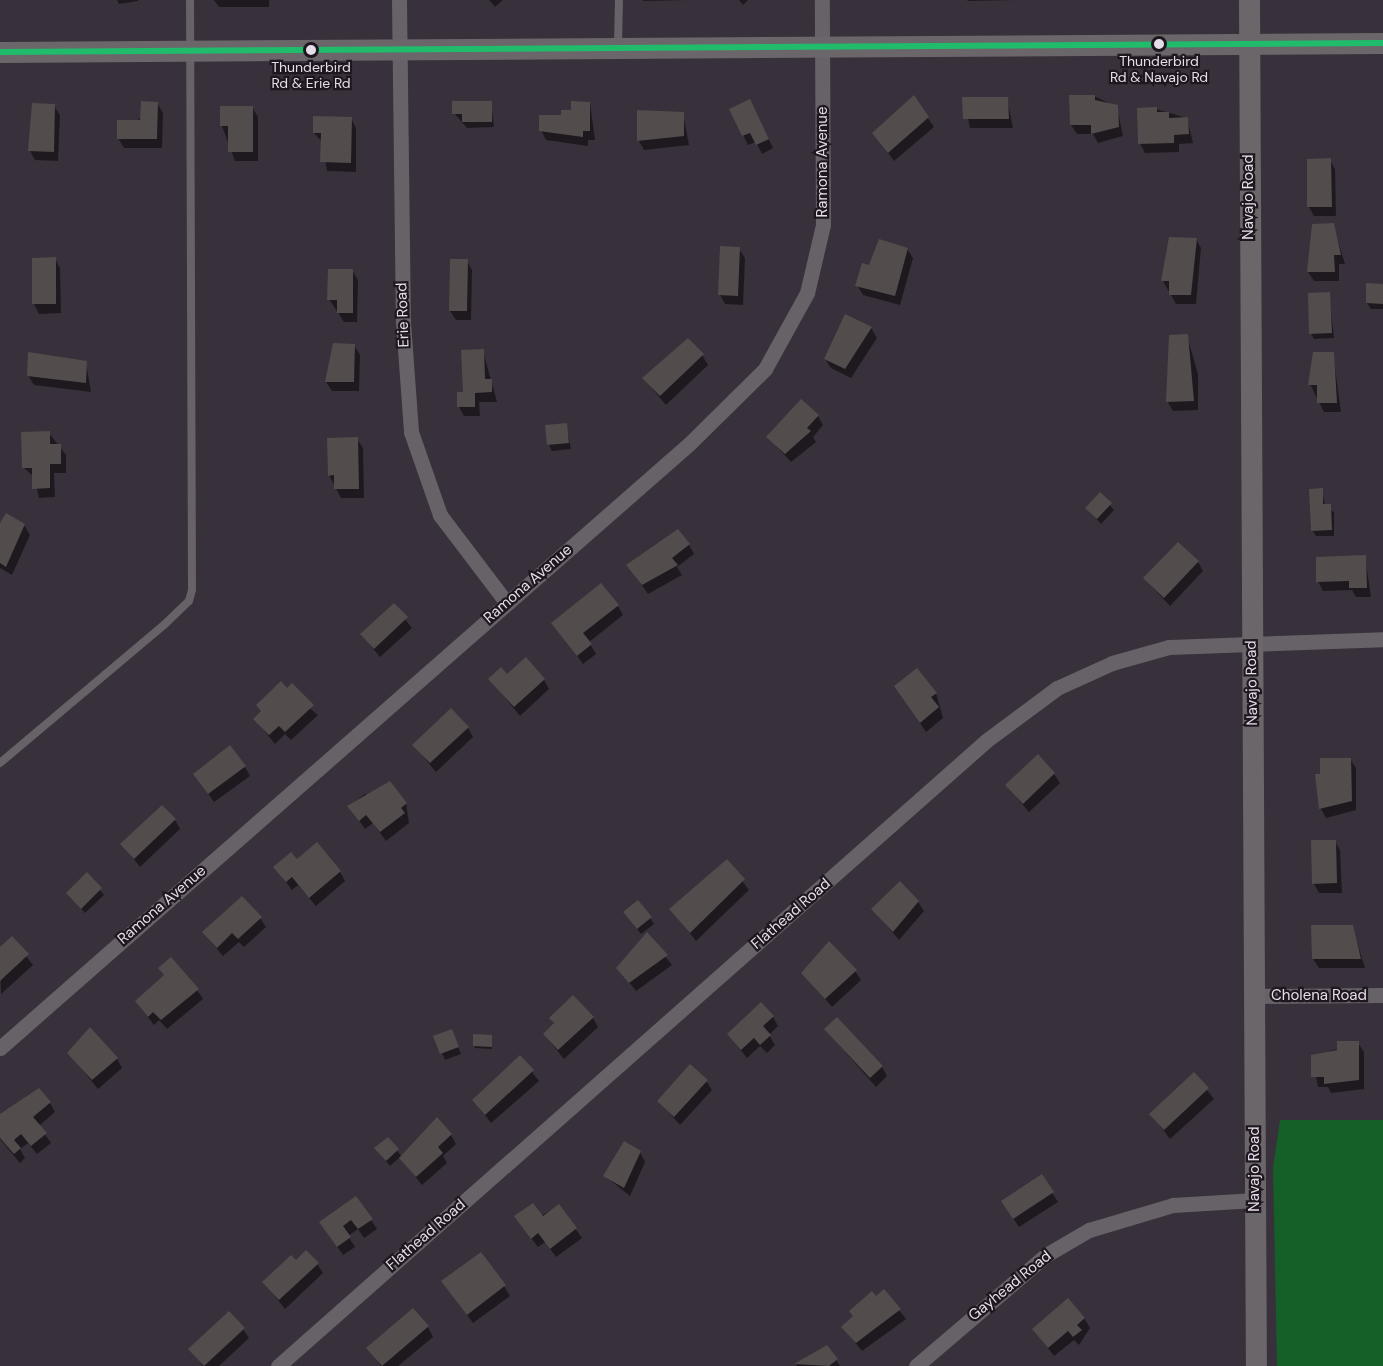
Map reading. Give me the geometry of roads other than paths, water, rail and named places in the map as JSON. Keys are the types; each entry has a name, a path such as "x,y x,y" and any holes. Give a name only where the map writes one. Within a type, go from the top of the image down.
{"main road":[{"name":"Navajo Road","path":"1249,0 1256,996 1256,1366"},
{"path":"0,52 1383,43"}],"street":[{"name":"Erie Road","path":"399,0 403,322 411,432 440,514 506,603"},
{"name":"Ramona Avenue","path":"0,1047 689,444 765,369 807,293 823,225 822,0"},
{"name":"Flathead Road","path":"278,1366 1021,712 1112,663 1169,647 1252,640 1383,639"},
{"name":"Cholena Road","path":"1256,996 1383,995"},
{"name":"Gayhead Road","path":"916,1366 1046,1255 1089,1230 1173,1205 1255,1200"}],"lane":[{"path":"0,763 165,624 189,601 192,590 190,0"},
{"path":"618,48 619,0"}],"place":[{"name":"Thunderbird Rd & Navajo Rd","path":"1159,44"},
{"name":"Thunderbird Rd & Erie Rd","path":"311,50"}]}
